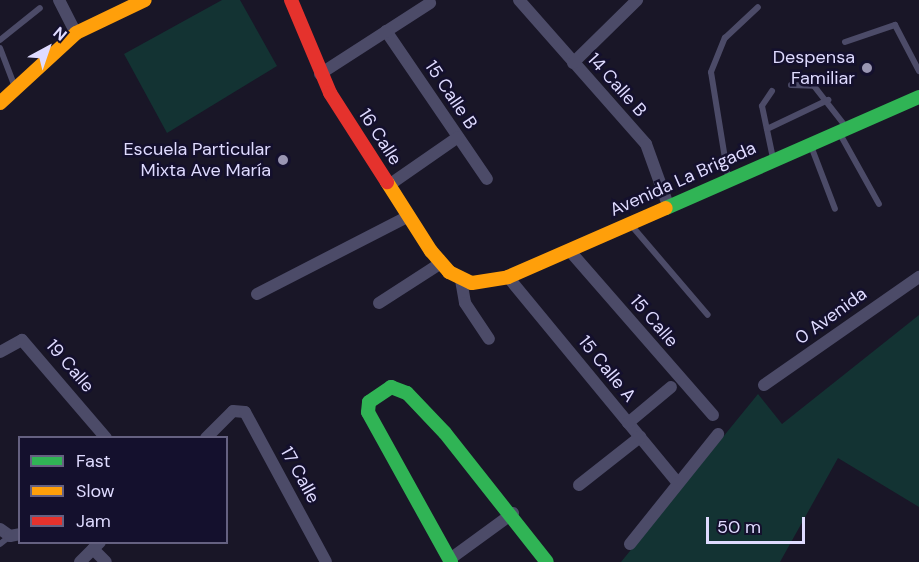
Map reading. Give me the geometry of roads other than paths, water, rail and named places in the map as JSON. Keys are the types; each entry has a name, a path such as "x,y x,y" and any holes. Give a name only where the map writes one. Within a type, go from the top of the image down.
{"main road":[{"path":"0,103 76,33 145,0"},
{"name":"16 Calle","path":"291,0 320,74 441,263 461,279"},
{"name":"Avenida La Brigada","path":"461,279 484,284 508,277 773,158 919,97"},
{"path":"450,561 368,412 377,394 391,387 407,393 513,513 547,562"}],"street":[{"path":"58,0 76,33"},
{"name":"14 Calle B","path":"519,0 646,144 668,205"},
{"path":"573,63 637,0"},
{"path":"320,74 430,3"},
{"name":"15 Calle B","path":"386,31 487,179"},
{"path":"389,185 458,137"},
{"path":"257,294 409,216"},
{"name":"15 Calle","path":"568,250 713,415"},
{"path":"379,303 441,263"},
{"name":"15 Calle A","path":"508,277 678,483"},
{"name":"0 Avenida","path":"764,385 919,277"},
{"path":"461,279 465,303 489,339"},
{"name":"19 Calle","path":"0,352 22,340 104,436"},
{"path":"628,423 671,387"},
{"name":"17 Calle","path":"209,436 239,409 326,562"},
{"path":"630,544 718,434"},
{"path":"579,485 640,437"},
{"path":"450,561 513,513"},
{"path":"80,562 97,546 106,562"}],"lane":[{"path":"729,178 711,72 725,38 758,7"},
{"path":"0,40 40,8"},
{"path":"845,42 895,25 919,71"},
{"path":"0,48 16,88"},
{"path":"791,85 814,86 828,100 879,204"},
{"path":"772,91 762,106 773,158"},
{"path":"767,129 828,100"},
{"path":"810,143 835,209"},
{"path":"629,223 708,315"}],"place":[{"name":"Despensa Familiar","path":"867,68"},
{"name":"Escuela Particular Mixta Ave María","path":"283,160"}]}
